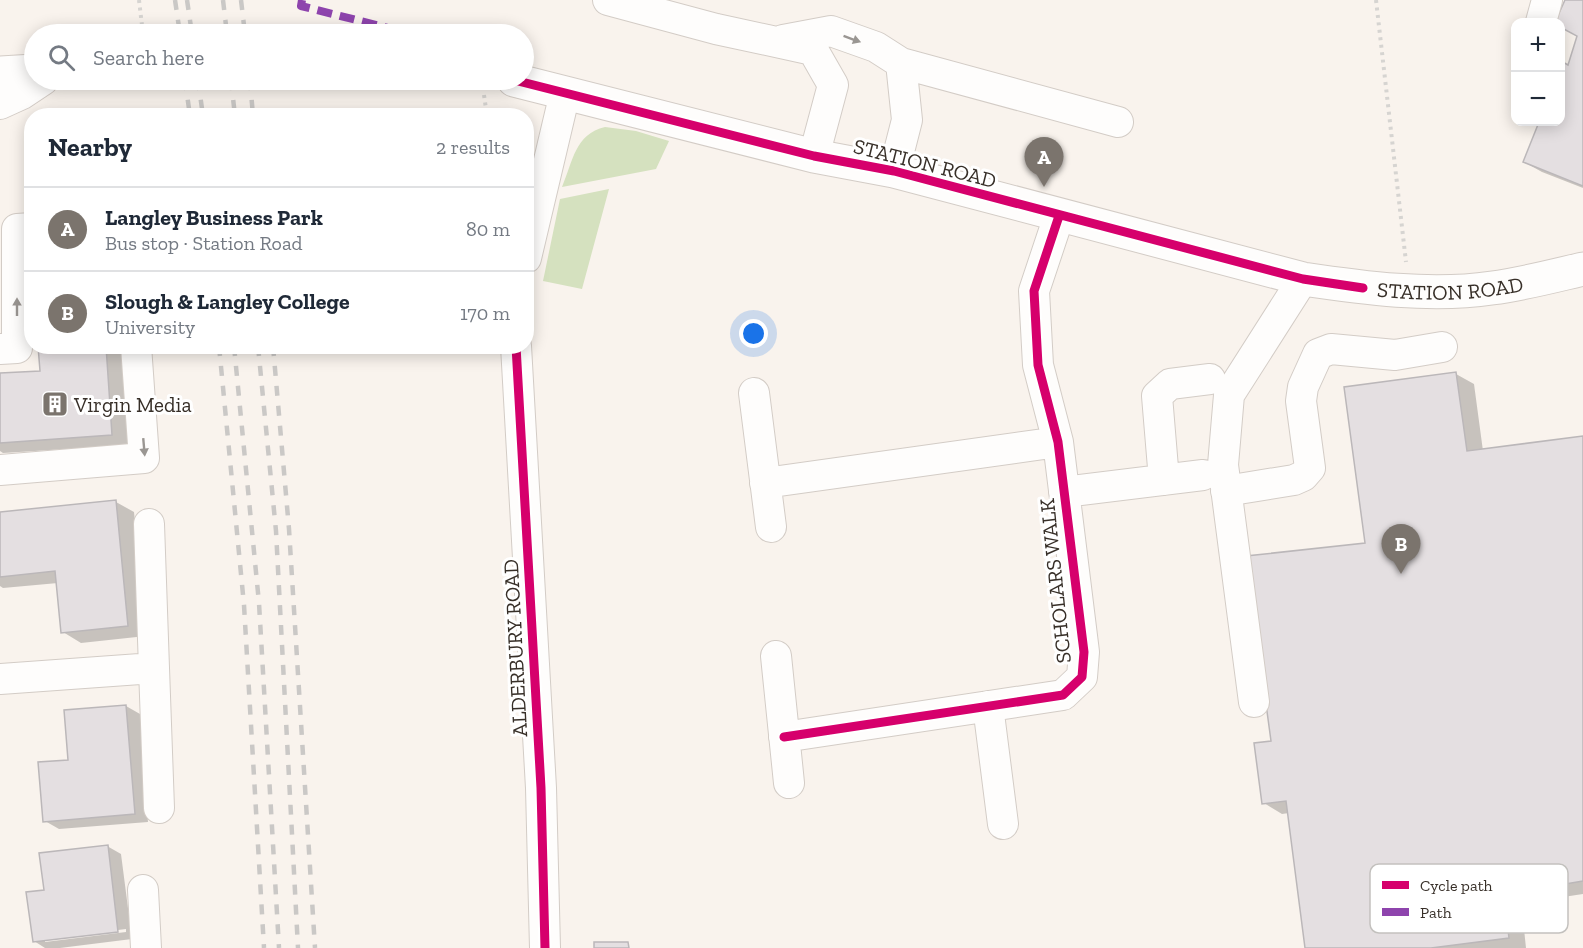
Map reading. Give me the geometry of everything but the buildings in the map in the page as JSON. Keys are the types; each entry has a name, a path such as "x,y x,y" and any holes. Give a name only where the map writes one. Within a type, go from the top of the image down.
{"main road":[{"path":"0,73 24,72"},
{"name":"STATION ROAD","path":"534,85 814,156 894,171 1303,279 1364,288 1409,291 1491,289 1583,269"}],"street":[{"path":"608,0 813,50 834,85 814,156"},
{"path":"1542,18 1547,0"},
{"path":"775,42 831,31 876,47 901,63 1118,122"},
{"path":"894,171 907,120 901,63"},
{"path":"0,104 28,90"},
{"path":"534,224 565,93"},
{"name":"SCHOLARS WALK","path":"784,736 1063,695 1082,677 1084,652 1058,442 1038,365 1034,291 1059,216"},
{"path":"0,349 17,348 17,229 24,229"},
{"path":"1254,702 1215,483 1223,465 1229,395 1303,279"},
{"path":"1064,492 1164,480 1215,483 1294,480 1304,476 1310,468 1301,401 1303,387 1318,354 1331,349 1395,355 1442,347"},
{"path":"0,470 144,458 137,354"},
{"name":"ALDERBURY ROAD","path":"516,354 541,788 545,948"},
{"path":"1164,480 1157,396 1170,384 1210,379"},
{"path":"754,393 771,527"},
{"path":"765,483 1058,442"},
{"path":"148,524 159,807"},
{"path":"776,656 789,783"},
{"path":"0,679 154,668"},
{"path":"988,706 1003,824"},
{"path":"143,890 146,948"}],"path":[{"path":"139,0 142,24"},
{"path":"1376,0 1409,291"},
{"path":"484,94 487,108"}],"green space":[{"path":"605,127 636,131 669,141 656,169 562,187 581,142 595,131"},
{"path":"609,189 582,289 543,281 560,199"}],"railway":[{"path":"175,0 179,24"},
{"path":"187,0 191,24"},
{"path":"223,0 226,24"},
{"path":"241,0 244,24"},
{"path":"186,90 189,108"},
{"path":"199,90 202,108"},
{"path":"232,90 234,108"},
{"path":"251,90 252,108"},
{"path":"220,354 244,605 264,948"},
{"path":"235,354 259,603 279,948"},
{"path":"259,354 276,531 298,948"},
{"path":"274,354 289,529 315,948"}],"marked path":[{"path":"302,0 301,6 372,24"}],"cycle path":[{"path":"534,85 814,156 894,171 1303,279 1363,288"},
{"path":"784,737 1063,695 1082,677 1084,652 1058,442 1038,365 1034,291 1059,216"},
{"path":"516,354 541,788 545,948"}],"place":[{"name":"Langley Business Park","path":"1044,187"},
{"name":"Virgin Media","path":"55,404"},
{"name":"Slough & Langley College","path":"1401,574"}]}
